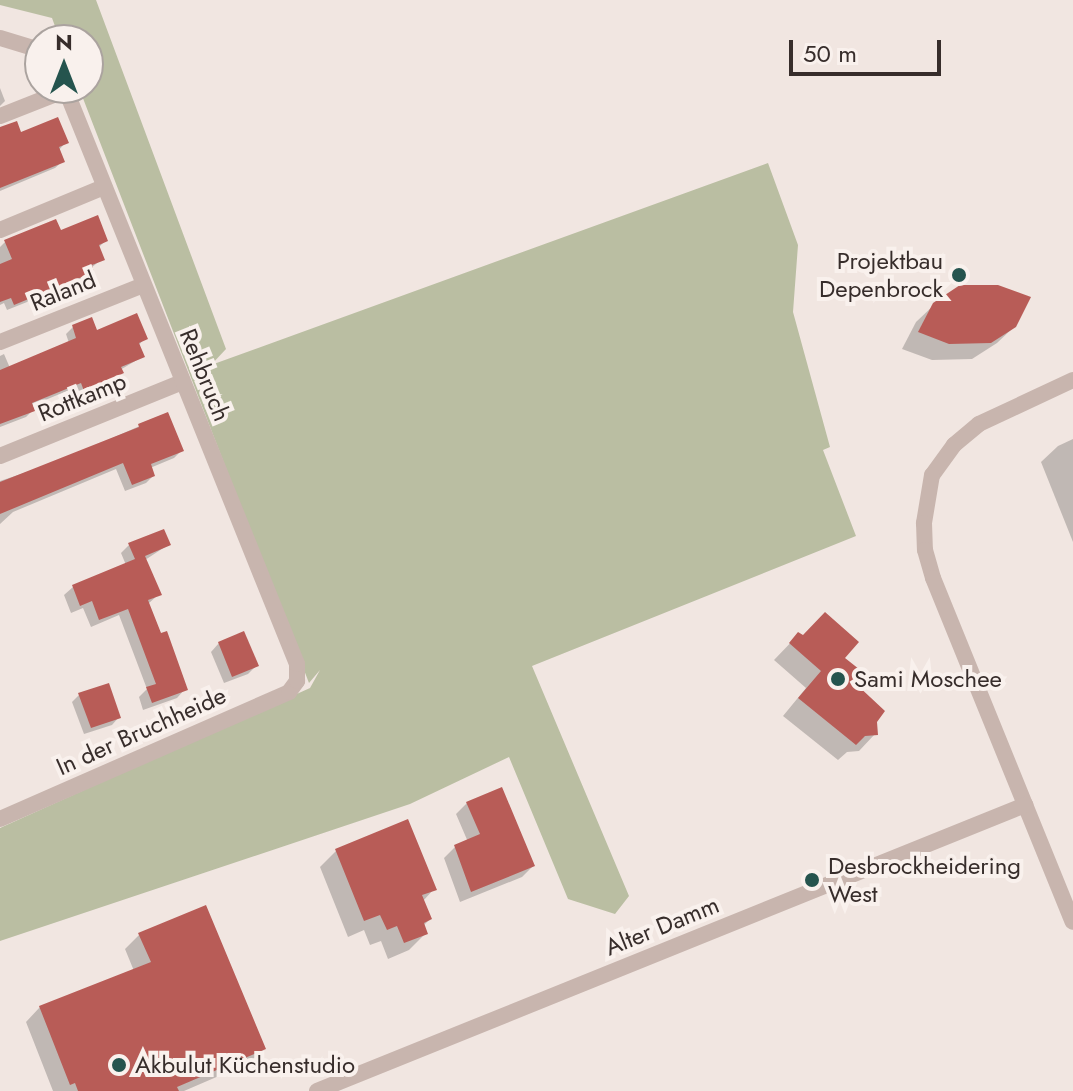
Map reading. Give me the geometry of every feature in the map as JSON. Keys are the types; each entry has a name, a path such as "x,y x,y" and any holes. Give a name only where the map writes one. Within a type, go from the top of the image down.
{"street":[{"path":"0,38 24,45"},
{"path":"0,116 29,104"},
{"name":"Rehbruch","path":"71,104 297,664 297,681"},
{"path":"0,230 104,187"},
{"name":"Raland","path":"0,342 143,285"},
{"path":"1073,380 979,424 954,445 932,475 924,523 925,550 933,578 1073,922"},
{"name":"Rottkamp","path":"0,456 182,382"},
{"name":"In der Bruchheide","path":"0,819 289,692 297,681"},
{"name":"Alter Damm","path":"317,1091 1025,805"}],"green space":[{"path":"0,0 96,0 226,349 211,365 768,163 798,245 793,312 830,447 823,450 856,536 532,666 629,896 615,914 568,899 509,757 410,804 0,941 0,828 310,688 320,670 309,683 85,104 104,104 104,24 54,24 52,18 0,5"}],"building":[{"path":"58,117 69,143 59,147 65,162 0,188 0,127 17,121 21,132"},
{"path":"98,215 108,241 99,245 105,260 92,265 94,272 14,305 11,298 0,302 0,264 12,259 4,240 56,219 61,230"},
{"path":"960,285 998,285 1031,297 1016,327 991,343 949,344 918,332 933,303"},
{"path":"137,313 148,339 139,343 145,357 121,367 124,373 84,391 81,383 32,403 35,411 0,424 0,370 76,338 72,325 92,317 97,330"},
{"path":"168,412 184,451 151,464 155,476 132,485 123,463 0,514 0,482 139,427 138,424"},
{"path":"164,529 171,545 145,556 162,595 148,600 161,633 167,631 188,690 152,703 146,687 156,684 128,609 99,620 92,601 80,606 72,585 135,559 128,543"},
{"name":"Sami Moschee","path":"825,612 859,642 845,658 864,673 855,683 885,711 877,722 878,735 865,736 856,745 798,698 821,671 789,643 798,632 803,635"},
{"path":"244,631 259,666 232,677 218,642"},
{"path":"109,683 121,718 91,728 78,693"},
{"path":"502,787 535,866 471,892 454,845 480,834 466,802"},
{"path":"408,819 437,890 422,895 432,919 424,923 428,934 404,943 397,926 387,930 380,915 364,921 335,849"},
{"path":"206,905 266,1049 177,1087 179,1091 78,1091 75,1083 70,1085 39,1006 151,962 138,933"}],"place":[{"name":"Projektbau Depenbrock","path":"959,275"},
{"name":"Sami Moschee","path":"838,679"},
{"name":"Desbrockheidering West","path":"812,880"},
{"name":"Akbulut Küchenstudio","path":"119,1065"}]}
